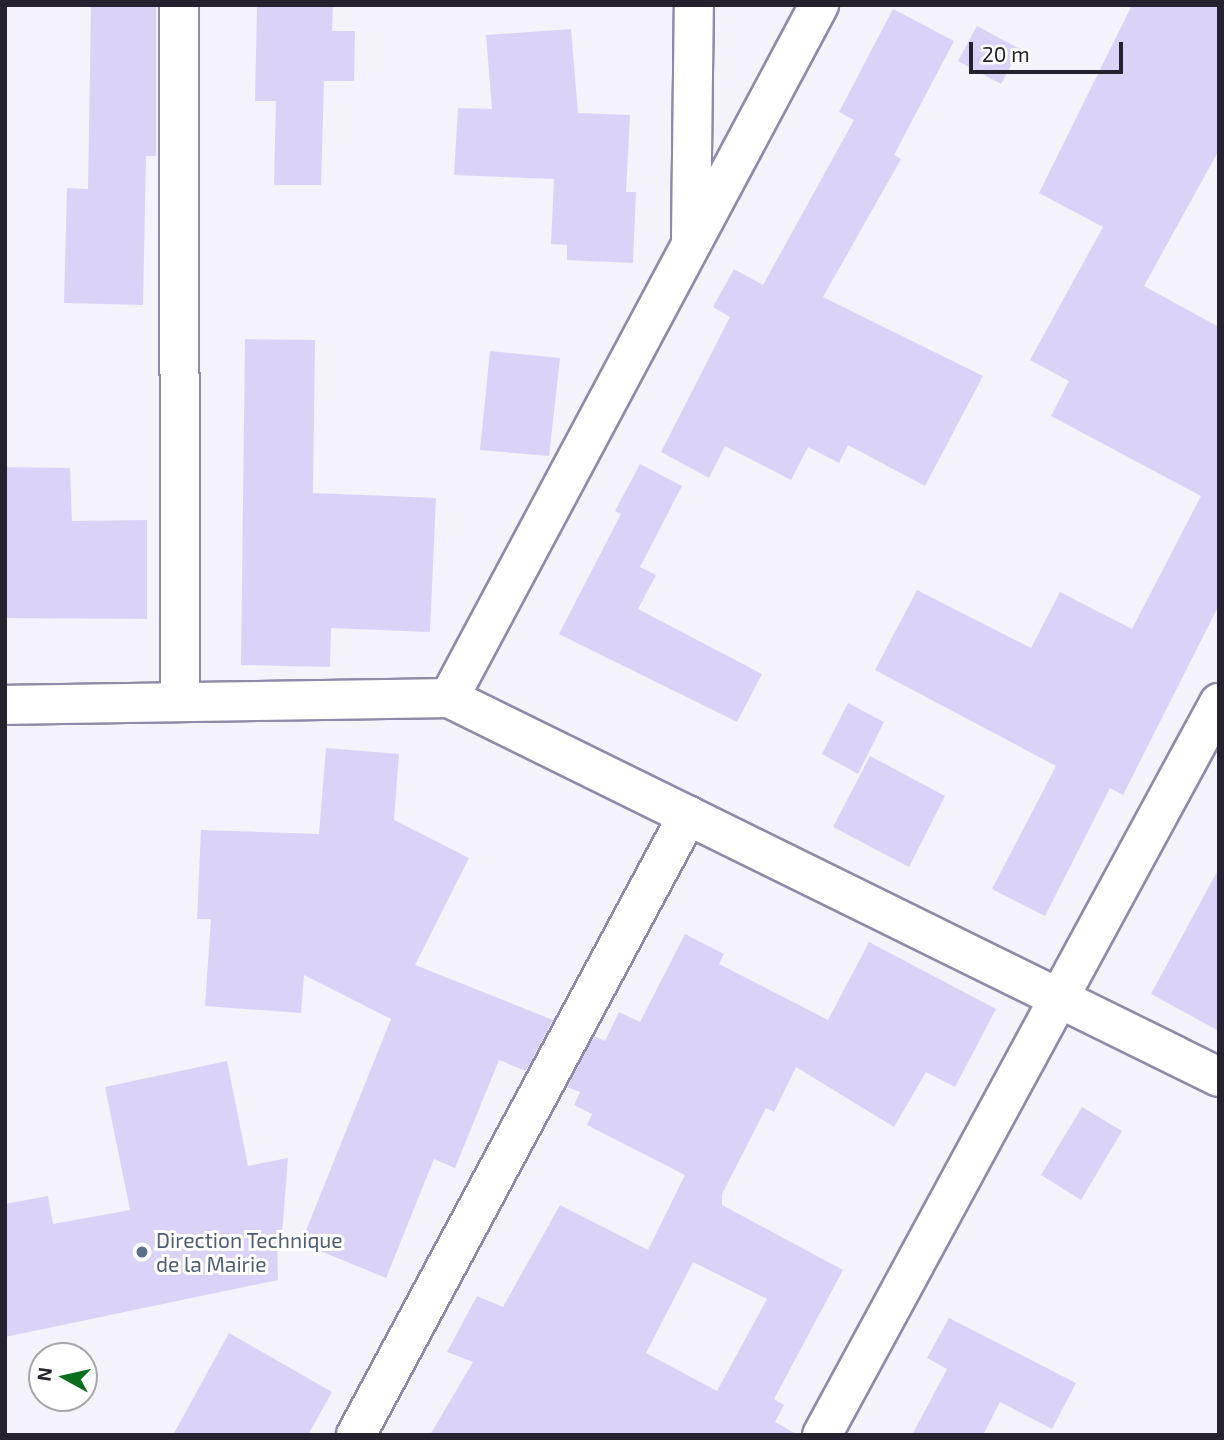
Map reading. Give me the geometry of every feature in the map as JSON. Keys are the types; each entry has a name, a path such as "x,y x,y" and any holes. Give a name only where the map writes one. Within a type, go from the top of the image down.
{"street":[{"path":"179,5 180,702"},
{"path":"691,245 694,5"},
{"path":"449,698 819,5"},
{"path":"5,705 449,698 1219,1077"},
{"path":"821,1435 1219,703"},
{"path":"356,1435 688,815"}],"building":[{"path":"91,5 156,5 156,156 146,156 143,305 64,303 67,188 88,189"},
{"path":"257,5 333,5 332,31 355,31 354,81 324,81 321,185 274,185 276,101 255,101"},
{"path":"1132,5 1219,5 1219,150 1144,286 1219,327 1219,605 1123,795 1110,788 1045,916 992,889 1056,766 875,670 917,590 1031,648 1060,592 1132,629 1201,496 1051,416 1069,381 1030,360 1103,227 1039,193"},
{"path":"893,9 954,41 894,155 901,159 823,297 983,376 925,486 848,445 839,463 808,447 791,480 725,446 709,478 661,452 730,317 713,307 734,269 763,285 854,120 839,112"},
{"path":"977,26 1020,49 1001,84 958,61"},
{"path":"571,29 578,113 630,115 626,192 636,192 633,263 567,260 567,245 551,244 554,179 454,175 458,108 492,109 486,35"},
{"path":"245,339 315,340 313,493 436,498 430,632 331,628 330,667 241,665"},
{"path":"490,351 560,358 549,456 480,450"},
{"path":"640,464 682,486 640,567 656,575 638,609 762,674 737,722 559,634 621,514 615,511"},
{"path":"5,467 70,468 72,521 147,520 147,619 5,618"},
{"path":"848,703 884,722 858,774 822,754"},
{"path":"326,748 399,754 394,820 469,858 415,965 553,1020 526,1071 499,1060 455,1168 434,1159 386,1278 301,1243 391,1019 304,975 301,1013 205,1006 211,919 197,919 201,830 319,834"},
{"path":"870,756 945,796 909,867 833,827"},
{"path":"1219,868 1219,1031 1151,994"},
{"path":"685,934 724,954 719,964 828,1020 869,942 996,1009 955,1087 926,1072 894,1127 796,1067 774,1112 766,1108 722,1194 722,1205 843,1270 774,1399 784,1405 775,1422 798,1435 430,1435 473,1362 447,1352 477,1296 503,1307 560,1205 648,1250 685,1175 587,1125 592,1114 574,1105 580,1092 567,1087 594,1036 605,1041 619,1012 640,1022","holes":["693,1262 767,1299 717,1391 646,1353"]},
{"name":"Direction Technique de la Mairie","path":"227,1061 248,1166 288,1158 282,1235 277,1233 278,1280 5,1337 5,1204 48,1196 53,1224 130,1210 105,1087"},
{"path":"1082,1107 1122,1131 1081,1200 1041,1175"},
{"path":"949,1318 1076,1383 1052,1429 1000,1402 983,1435 912,1435 947,1369 927,1358"},
{"path":"229,1333 332,1392 308,1435 173,1435"}],"place":[{"name":"Direction Technique de la Mairie","path":"142,1252"}]}
